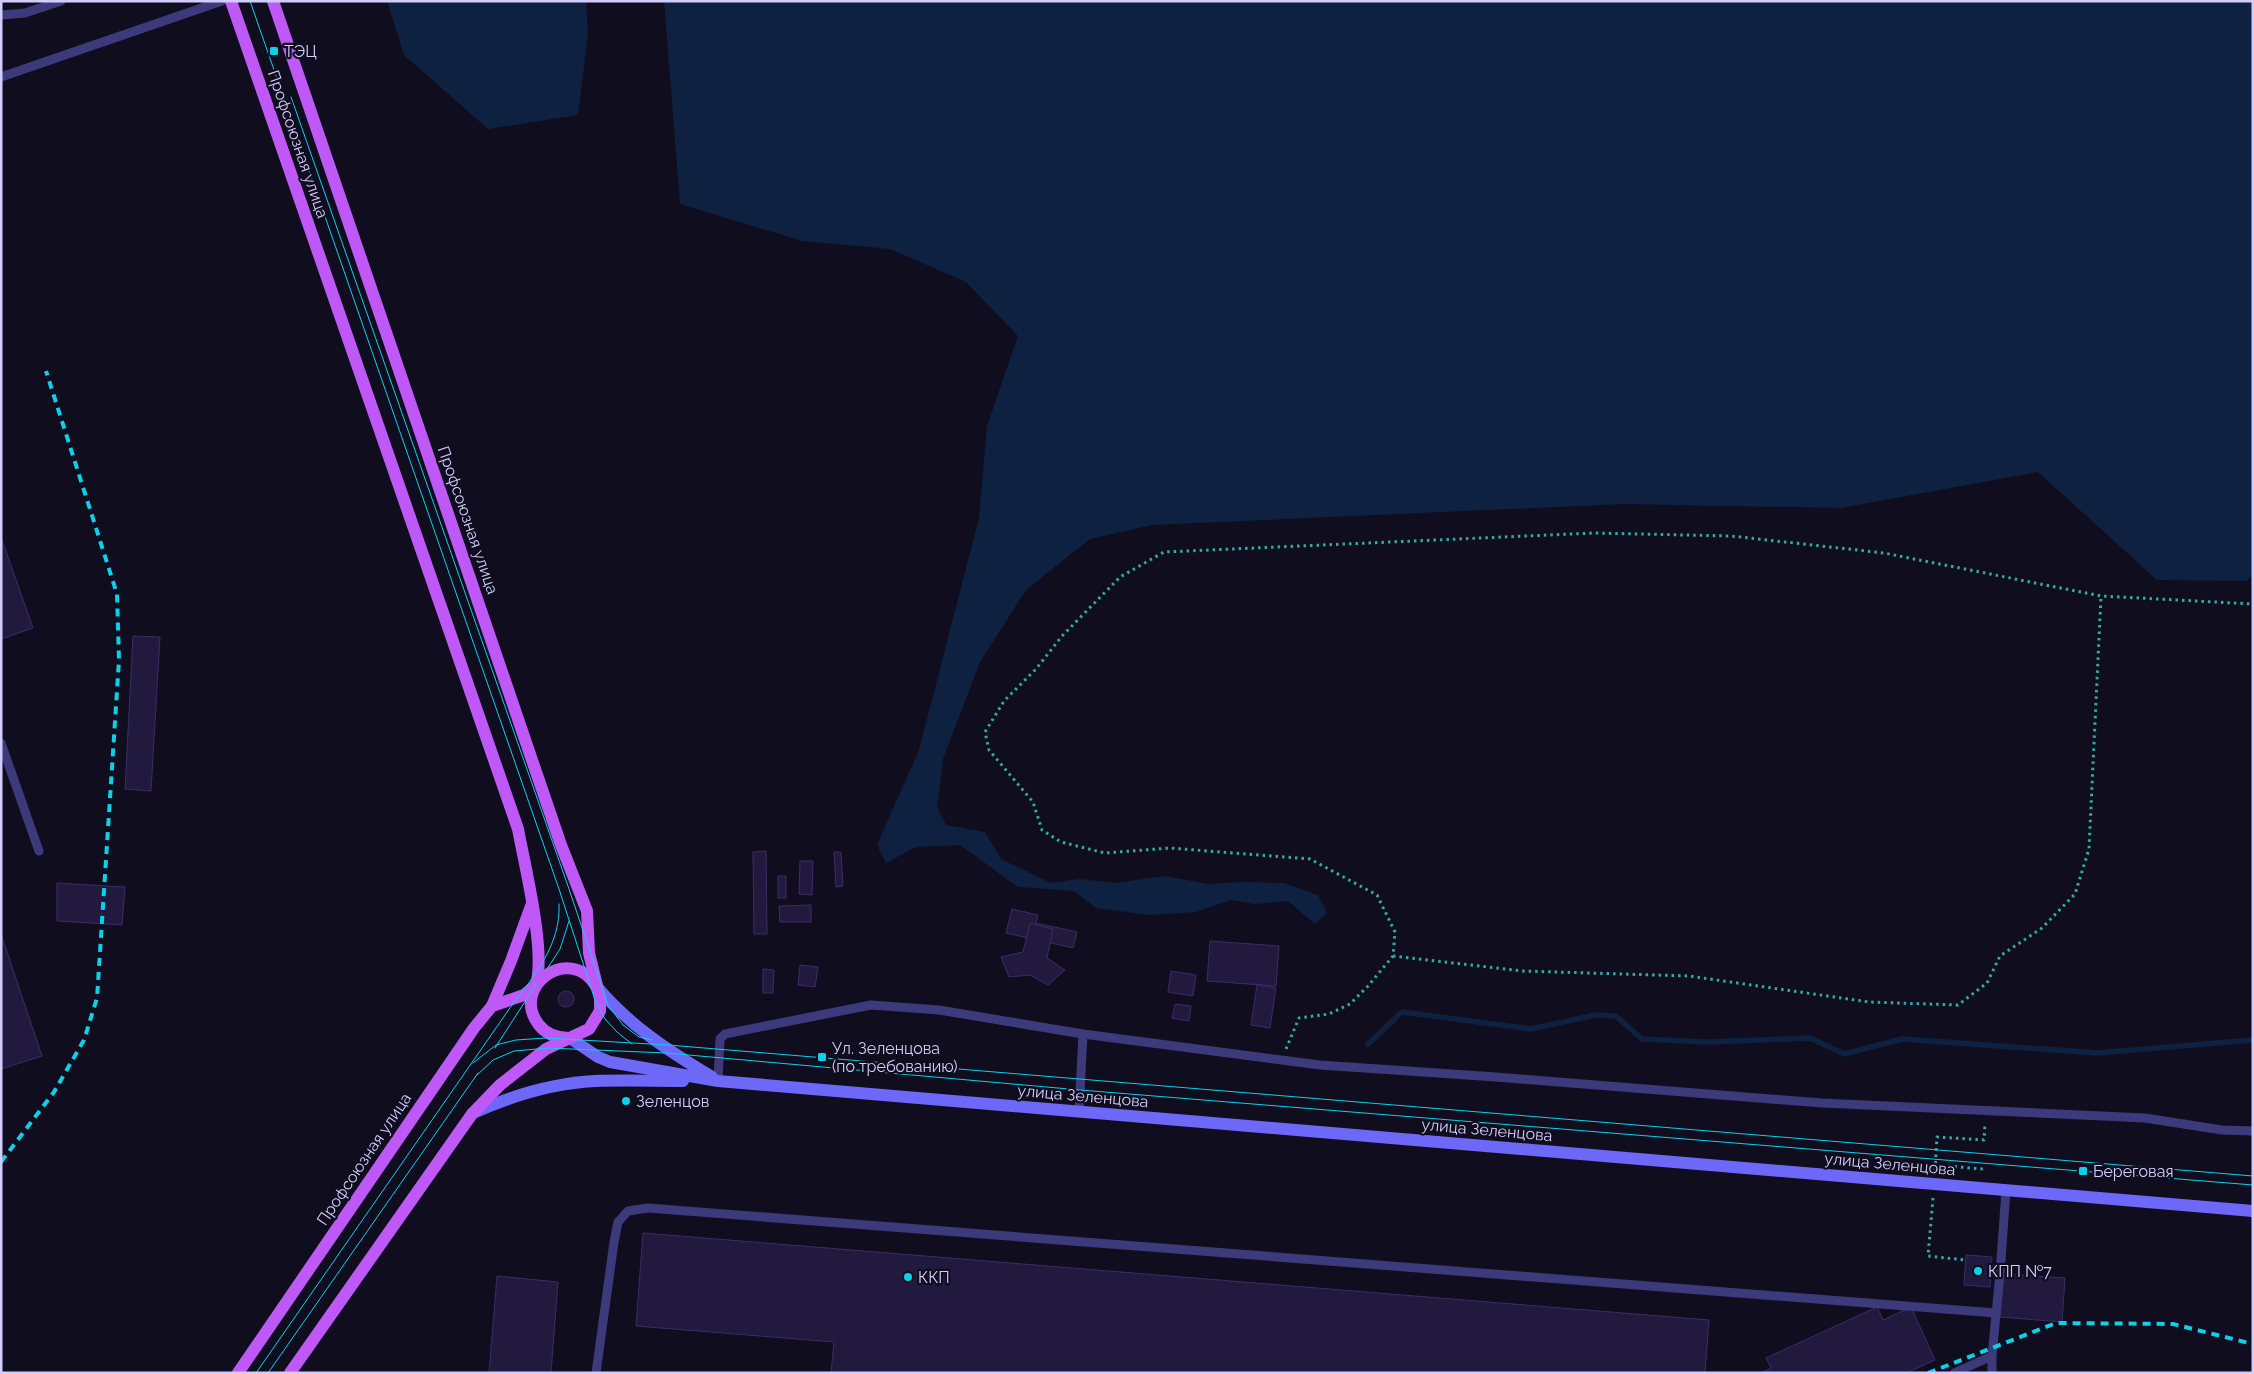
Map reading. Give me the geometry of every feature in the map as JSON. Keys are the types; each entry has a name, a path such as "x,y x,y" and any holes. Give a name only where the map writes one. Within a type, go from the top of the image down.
{"main road":[{"name":"Профсоюзная улица","path":"232,1 518,830 532,904 539,965 537,985"},
{"name":"Профсоюзная улица","path":"273,1 555,826 587,911 589,953 601,1008 598,1018 584,1033 567,1038 546,1049 518,1070 472,1114 290,1373"},
{"path":"492,1006 512,961 532,904"},
{"path":"492,1006 524,994 559,968 573,968 586,974 596,986"},
{"path":"537,985 531,1007 536,1022 548,1033 567,1038"},
{"name":"улица Зеленцова","path":"596,986 614,1006 648,1037 718,1081"},
{"name":"Профсоюзная улица","path":"240,1370 423,1101 474,1028 492,1006"},
{"name":"улица Зеленцова","path":"567,1038 610,1062 718,1081 2253,1211"},
{"path":"472,1114 522,1095 574,1083 594,1081 718,1081"}],"lane":[{"path":"1,15 24,13 61,1"},
{"path":"1,77 222,1"},
{"path":"1,743 39,851"},
{"path":"718,1081 720,1039 725,1034 871,1005 940,1010 1083,1034 1281,1062 1822,1103 2145,1118 2222,1130 2253,1131"},
{"path":"1079,1112 1083,1034"},
{"path":"1992,1373 2006,1190"},
{"path":"596,1373 607,1285 618,1222 628,1211 648,1208 1996,1313"},
{"path":"1954,1373 1992,1356"}],"path":[{"path":"1281,1062 1299,1018 1329,1014 1350,1004 1393,956 1394,932 1377,895 1310,859 1170,848 1105,853 1061,842 1042,830 1033,802 989,750 985,732 1004,701 1036,669 1062,636 1120,577 1164,552 1604,533 1731,536 1884,553 2101,596 2253,604"},
{"path":"1393,956 1523,971 1689,976 1869,1002 1958,1005 1987,983 2000,956 2042,928 2074,894 2088,848 2101,596"},
{"path":"1937,1137 1984,1140"},
{"path":"1935,1165 1983,1169"},
{"path":"1928,1256 1965,1260"}],"water":[{"path":"387,1 586,1 588,35 578,115 488,129 404,55"},
{"path":"664,1 2253,1 2253,575 2246,581 2157,580 2038,472 1841,508 1623,504 1152,525 1090,539 1026,590 980,662 943,759 937,807 946,825 985,832 1001,859 1051,883 1079,879 1115,883 1165,876 1209,884 1241,882 1284,883 1318,895 1327,913 1315,924 1288,901 1254,904 1231,900 1196,912 1149,915 1096,908 1074,891 1018,887 960,845 916,847 886,863 877,845 919,750 979,518 987,426 1018,336 966,282 890,249 802,241 680,204"}],"building":[{"path":"1,537 33,628 1,639"},
{"path":"133,636 160,637 151,791 125,789"},
{"path":"766,851 767,934 754,934 753,852"},
{"path":"834,852 841,852 843,886 836,887"},
{"path":"800,861 813,861 812,895 799,894"},
{"path":"778,876 786,876 786,898 778,898"},
{"path":"57,883 125,887 122,925 57,921"},
{"path":"811,905 811,922 780,922 779,906"},
{"path":"1012,909 1038,915 1036,923 1077,932 1073,948 1006,933"},
{"path":"1030,923 1053,929 1047,958 1065,970 1048,985 1030,975 1009,977 1001,957 1023,952"},
{"path":"1,934 42,1056 1,1069"},
{"path":"1210,941 1279,946 1276,986 1207,981"},
{"path":"800,965 818,967 815,987 798,985"},
{"path":"763,969 774,970 773,993 763,993"},
{"path":"1171,971 1196,975 1193,996 1168,992"},
{"path":"1257,985 1276,988 1270,1028 1251,1025"},
{"path":"566,991 572,993 574,999 572,1005 566,1007 560,1005 558,999 560,993"},
{"path":"1175,1004 1191,1006 1189,1021 1172,1018"},
{"name":"ККП","path":"643,1233 1709,1320 1705,1373 831,1373 834,1342 636,1326"},
{"name":"КПП №7","path":"1966,1255 1992,1257 1990,1287 1964,1285"},
{"path":"2004,1274 2065,1278 2062,1322 2000,1317"},
{"path":"497,1276 558,1282 551,1373 489,1373"},
{"path":"1877,1307 1883,1320 1911,1307 1935,1360 1906,1373 1761,1373 1771,1368 1766,1358"}],"waterway":[{"path":"1368,1044 1402,1012 1531,1029 1595,1015 1616,1016 1642,1039 1706,1042 1810,1038 1844,1054 1902,1039 2098,1053 2253,1040"}],"tram line":[{"path":"250,1 559,889 595,1000 605,1019 632,1044"},
{"path":"291,97 608,1005 623,1025 639,1037 652,1040"},
{"path":"256,1373 538,970 556,932 559,904"},
{"path":"547,969 560,949 569,921"},
{"path":"495,1048 537,983"},
{"path":"473,1063 496,1045 516,1040 546,1038 668,1045 2253,1176"},
{"path":"475,1077 493,1060 514,1051 548,1048 666,1053 1080,1090 2253,1185"},
{"path":"268,1373 478,1073"}],"railway":[{"path":"1,1162 54,1092 84,1040 97,998 119,660 117,594 46,371"},
{"path":"1928,1373 2056,1323 2173,1324 2253,1344"}],"place":[{"name":"ТЭЦ","path":"274,51"},
{"name":"Ул. Зеленцова (по требованию)","path":"822,1057"},
{"name":"Зеленцов","path":"626,1101"},
{"name":"Береговая","path":"2083,1171"},
{"name":"КПП №7","path":"1978,1271"},
{"name":"ККП","path":"908,1277"}]}
